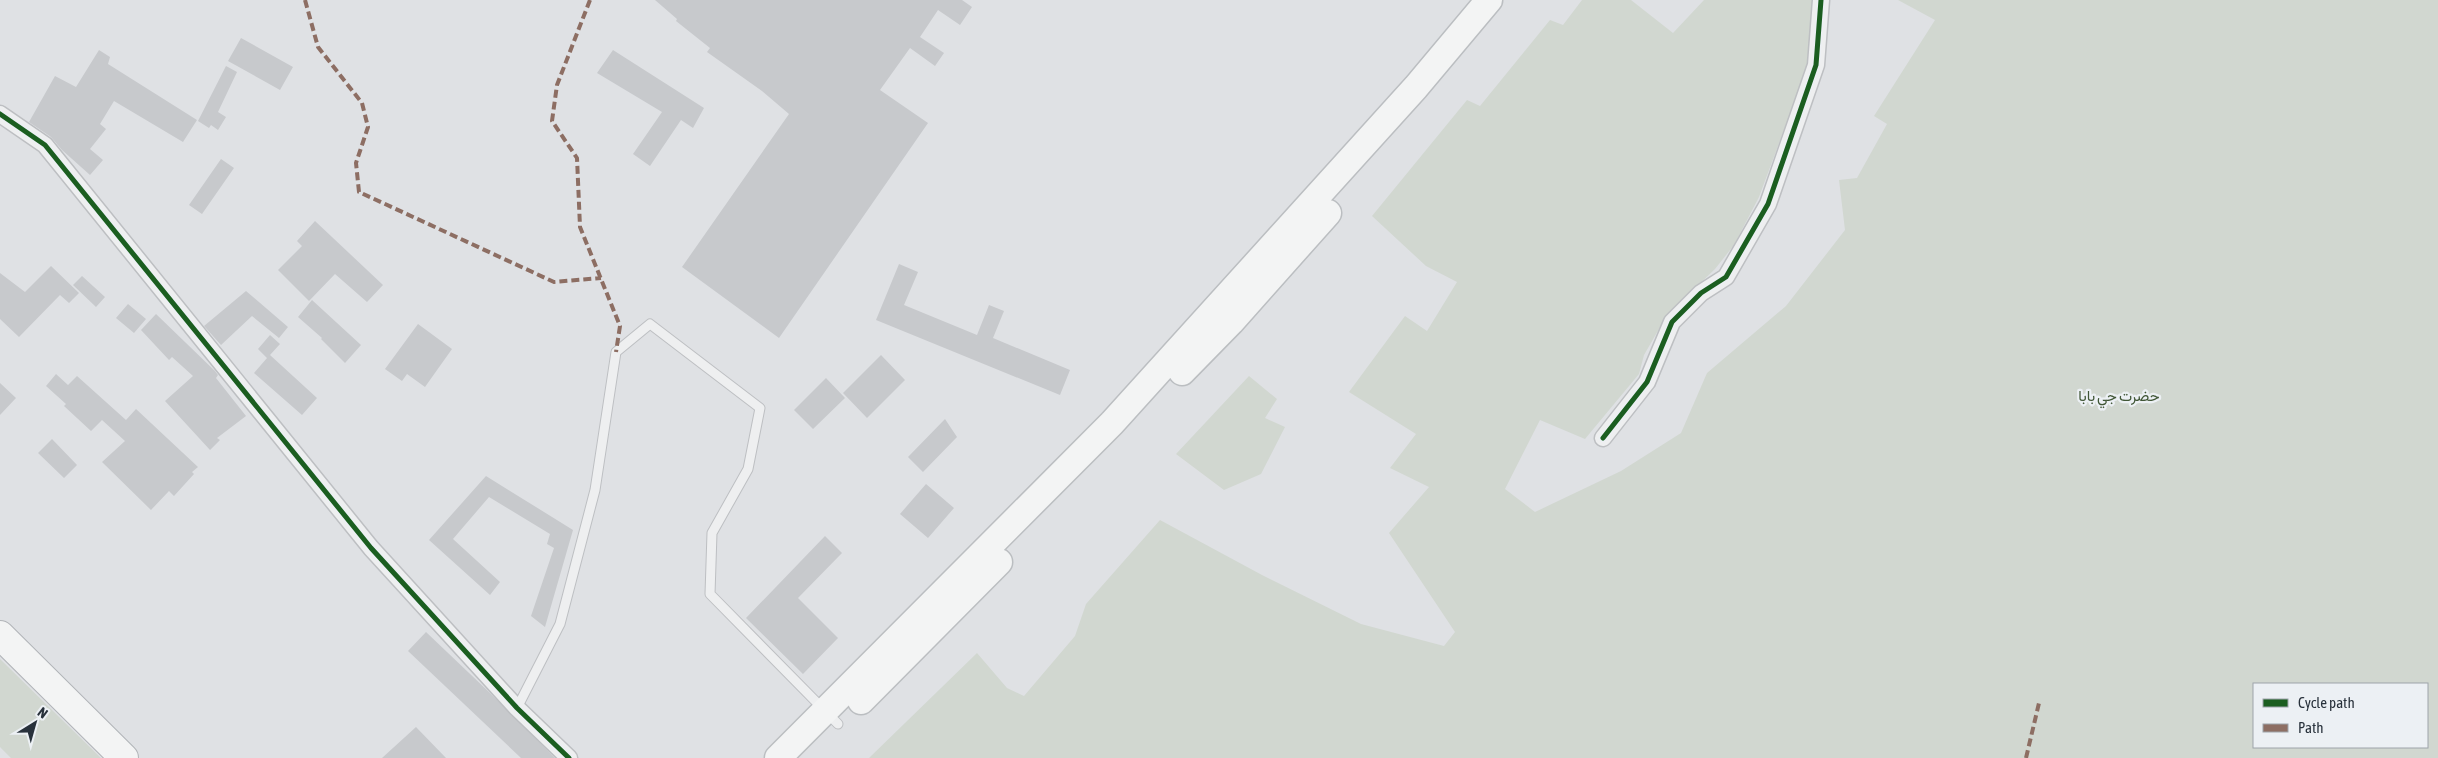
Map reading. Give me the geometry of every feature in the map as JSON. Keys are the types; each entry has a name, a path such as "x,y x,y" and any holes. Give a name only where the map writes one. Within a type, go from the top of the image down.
{"highway":[{"path":"0,635 124,758"}],"main road":[{"path":"1230,308 1489,0"},
{"path":"778,758 831,717 964,598 1230,308 1422,106 1510,0"},
{"path":"803,758 831,717"}],"street":[{"path":"1603,438 1647,382 1672,322 1701,293 1726,277 1768,204 1816,65 1821,0"},
{"path":"0,114 46,145 371,548 517,708 569,758"}],"lane":[{"path":"517,708 560,624 595,490 616,352 650,324 760,408 748,468 712,533 710,594 831,717"}],"green space":[{"name":"حضرت جي بابا","path":"1582,0 1631,0 1673,33 1704,0 1813,0 1808,65 1759,197 1734,245 1715,269 1667,315 1644,355 1639,374 1585,439 1540,420 1505,489 1535,512 1621,471 1681,433 1707,373 1786,306 1845,230 1839,180 1857,178 1887,124 1874,116 1935,20 1898,0 2438,0 2438,758 869,758 977,653 1007,688 1024,696 1075,636 1086,604 1160,520 1262,575 1361,624 1444,646 1455,632 1389,533 1429,487 1390,468 1416,434 1349,392 1405,316 1427,331 1457,282 1426,266 1372,216 1467,100 1480,106 1550,20 1563,25"},
{"path":"1249,376 1277,399 1265,418 1285,427 1261,474 1224,490 1176,454"},
{"path":"0,659 101,758 11,758 0,747"}],"building":[{"path":"655,0 962,0 972,7 960,25 938,10 920,37 944,53 935,66 910,48 880,90 928,123 779,338 682,267 789,114 762,91 707,52 710,48 676,21 677,19"},
{"path":"241,38 293,67 280,90 228,61"},
{"path":"99,50 110,57 108,64 197,120 183,142 114,101 100,124 106,129 90,149 103,160 90,175 62,150 51,137 29,122 55,76 76,87"},
{"path":"613,50 704,108 693,128 681,120 650,166 633,154 662,112 597,73"},
{"path":"226,66 237,72 218,112 226,117 218,130 211,125 209,128 198,121"},
{"path":"221,159 234,168 202,214 189,205"},
{"path":"315,221 383,285 367,302 335,274 309,301 278,270 302,246 297,241"},
{"path":"899,264 918,272 904,305 977,335 989,305 1004,311 993,338 1070,370 1060,395 876,320"},
{"path":"51,266 79,293 69,303 60,295 19,337 0,319 0,273 25,292"},
{"path":"82,276 105,297 96,307 73,285"},
{"path":"246,291 288,327 279,338 252,316 221,345 204,326"},
{"path":"312,300 361,345 345,363 322,338 298,317"},
{"path":"128,304 146,319 134,333 116,318"},
{"path":"156,314 215,371 218,375 216,378 246,416 217,438 220,440 210,450 165,401 193,376 172,357 169,360 141,330"},
{"path":"418,324 452,349 425,387 407,374 402,381 385,369"},
{"path":"270,335 280,344 270,355 317,398 302,415 254,373 267,358 258,349"},
{"path":"881,355 905,380 867,418 843,393"},
{"path":"56,374 68,385 77,376 126,420 136,409 198,467 192,472 194,474 174,496 169,491 151,510 102,462 125,441 102,420 91,431 64,406 66,404 46,386"},
{"path":"826,378 845,398 813,429 794,410"},
{"path":"0,383 16,398 0,415"},
{"path":"945,419 957,437 923,472 908,457"},
{"path":"52,439 77,465 64,478 38,453"},
{"path":"486,476 573,530 545,627 531,616 554,548 547,544 550,534 489,497 453,539 500,582 490,595 429,540"},
{"path":"926,484 954,508 928,538 900,514"},
{"path":"825,536 842,553 798,598 838,638 803,674 746,618"},
{"path":"426,632 555,758 521,758 408,651"},
{"path":"416,727 446,758 382,758"}],"marked path":[{"path":"305,0 318,47 362,103 368,127 356,163 359,192 554,282 601,278"},
{"path":"590,0 557,85 552,121 577,158 580,227 620,326 616,352"},
{"path":"2026,758 2039,703"}],"cycle path":[{"path":"1603,438 1647,382 1672,322 1701,293 1726,277 1768,204 1816,65 1821,0"},
{"path":"0,114 45,145 371,548 517,708 569,758"}]}
